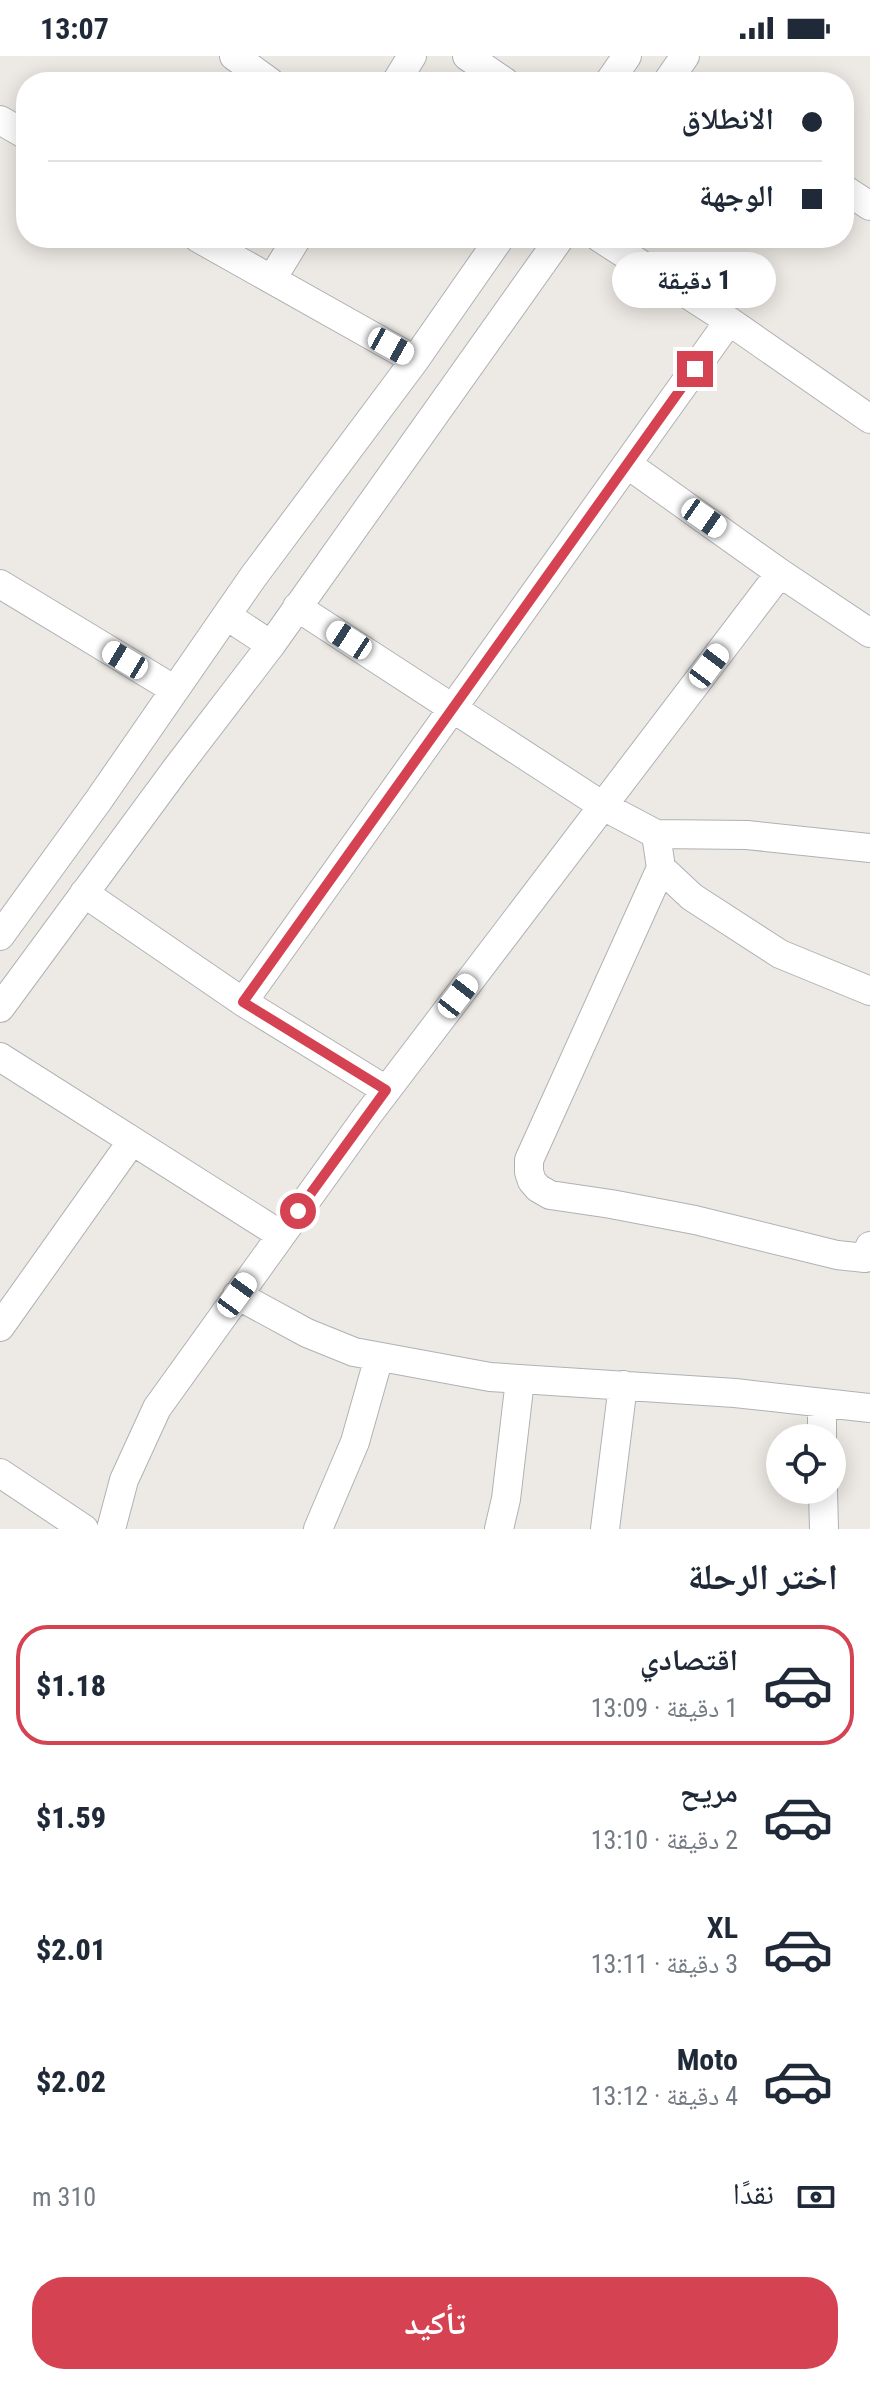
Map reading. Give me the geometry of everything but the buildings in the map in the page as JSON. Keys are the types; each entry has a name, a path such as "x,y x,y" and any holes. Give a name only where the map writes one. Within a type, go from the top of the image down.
{"street":[{"path":"234,56 256,72"},
{"path":"467,56 490,72"},
{"path":"216,248 415,360"},
{"path":"272,279 291,248"},
{"path":"0,936 253,577 415,360 493,248"},
{"path":"0,1008 271,645 553,248"},
{"path":"616,248 729,321 870,419"},
{"path":"243,1002 729,321"},
{"path":"627,464 870,633"},
{"path":"111,1529 124,1480 157,1408 386,1090 780,573"},
{"path":"4,594 175,690"},
{"path":"297,607 603,806 656,834 747,835 870,848"},
{"path":"227,616 271,645"},
{"path":"656,834 661,868 529,1160 532,1181 550,1195 667,1215 837,1255 868,1254"},
{"path":"661,868 692,897 780,954 870,991"},
{"path":"84,893 243,1002 386,1090"},
{"path":"0,1057 281,1235"},
{"path":"0,1327 132,1141"},
{"path":"237,1295 307,1333 354,1352 490,1377 735,1393 870,1408"},
{"path":"318,1529 355,1442 379,1357"},
{"path":"499,1529 508,1487 520,1380"},
{"path":"605,1529 623,1385"},
{"path":"822,1403 822,1424"},
{"path":"0,1473 84,1529"},
{"path":"823,1504 824,1529"}],"route":[{"path":"298,1211 386,1090 243,1002 695,369"}]}
